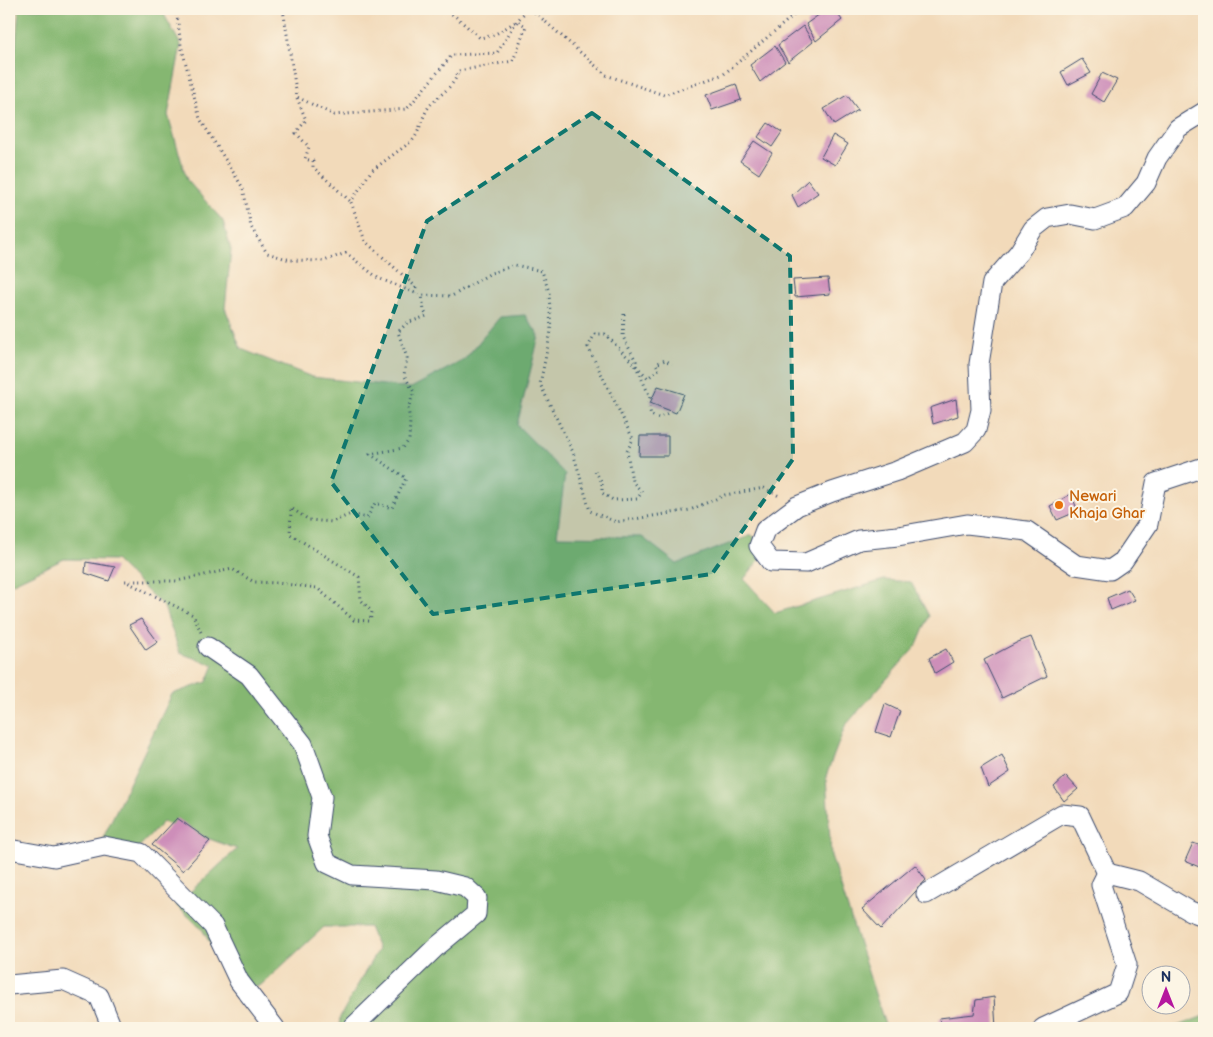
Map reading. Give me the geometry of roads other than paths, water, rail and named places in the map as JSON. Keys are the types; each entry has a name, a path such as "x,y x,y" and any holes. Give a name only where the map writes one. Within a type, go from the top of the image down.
{"street":[{"path":"1204,112 1178,128 1157,158 1146,184 1125,208 1095,218 1070,214 1047,218 1033,229 1019,252 992,283 979,364 980,410 976,430 965,442 897,470 797,506 765,530 760,546 771,562 806,563 859,540 898,536 967,524 1027,531 1076,565 1110,570 1123,561 1148,524 1156,483 1204,467"},
{"path":"208,647 249,675 303,744 322,797 317,836 327,863 352,875 436,880 465,887 477,898 476,914 435,948 352,1028"},
{"path":"926,894 1062,814 1080,816 1106,873 1101,886 1127,965 1118,993 1043,1028"},
{"path":"9,849 54,856 104,846 141,853 213,926 239,981 275,1028"},
{"path":"1106,873 1138,881 1190,911 1204,916"},
{"path":"9,986 63,980 98,996 112,1028"}],"place":[{"name":"Newari Khaja Ghar","path":"1059,505"}]}
